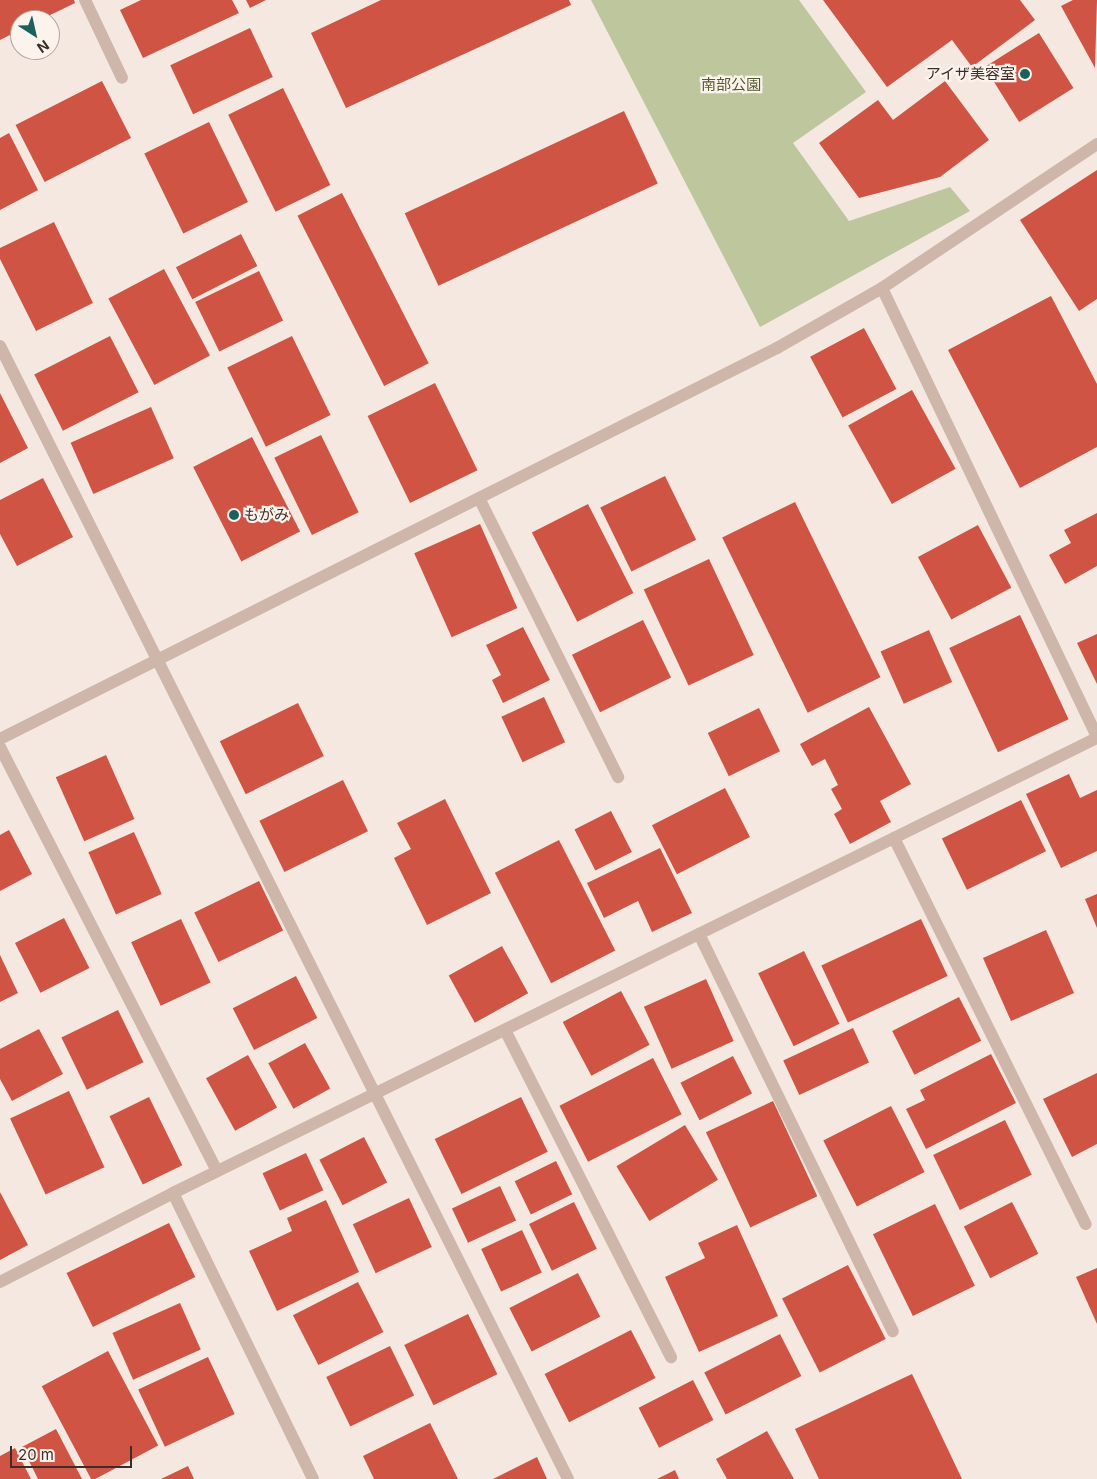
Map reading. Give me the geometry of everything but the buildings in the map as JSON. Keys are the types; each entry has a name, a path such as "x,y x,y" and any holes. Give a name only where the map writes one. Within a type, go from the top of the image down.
{"lane":[{"path":"85,0 122,78"},
{"path":"0,739 778,348 882,288 1097,144"},
{"path":"0,1282 217,1171 1097,737 882,288"},
{"path":"0,346 378,1093 568,1479"},
{"path":"479,498 618,777"},
{"path":"0,747 217,1171"},
{"path":"894,838 1086,1224"},
{"path":"699,934 894,1331"},
{"path":"505,1030 671,1358"},
{"path":"173,1193 313,1479"}],"green space":[{"name":"南部公園","path":"591,0 799,0 866,92 793,143 849,221 950,187 970,211 760,327"}],"place":[{"name":"アイザ美容室","path":"1025,74"},
{"name":"もがみ","path":"234,515"}]}
